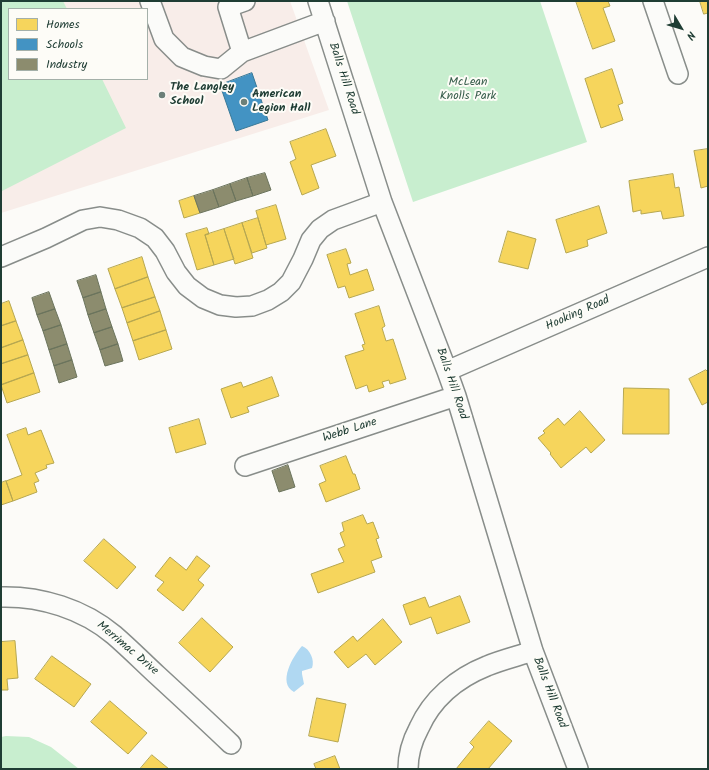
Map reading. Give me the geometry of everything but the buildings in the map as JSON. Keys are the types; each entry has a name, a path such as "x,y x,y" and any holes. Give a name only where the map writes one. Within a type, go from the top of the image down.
{"street":[{"path":"150,1 164,39 182,57 204,66 221,69 242,52 325,21"},
{"path":"242,52 228,7 245,1"},
{"name":"Balls Hill Road","path":"318,1 382,202 456,396 533,651 578,769"},
{"path":"653,1 678,74"},
{"path":"1,257 83,220 100,218 118,220 140,228 155,238 165,251 176,272 187,286 203,298 220,305 236,307 252,306 268,300 291,282 311,240 320,229 333,220 382,202"},
{"name":"Hooking Road","path":"447,371 708,257"},
{"name":"Webb Lane","path":"245,466 456,396"},
{"name":"Merrimac Drive","path":"1,597 14,596 39,600 66,607 91,619 114,635 231,744"},
{"path":"408,769 408,760 412,741 422,721 433,705 448,689 465,676 487,666 533,651"}],"shaded area":[{"name":"The Langley School","path":"1,1 290,1 329,110 1,213"}],"green space":[{"path":"1,1 63,1 66,8 8,8 8,80 102,80 126,128 2,191"},
{"name":"McLean Knolls Park","path":"347,1 540,1 587,142 413,202"},
{"path":"1,737 29,737 51,747 79,769 1,769"}],"water":[{"path":"302,646 309,652 313,665 312,668 302,671 304,684 294,692 289,688 287,682 288,669"}],"place":[{"name":"The Langley School","path":"162,95"},
{"name":"American Legion Hall","path":"244,102"}]}
